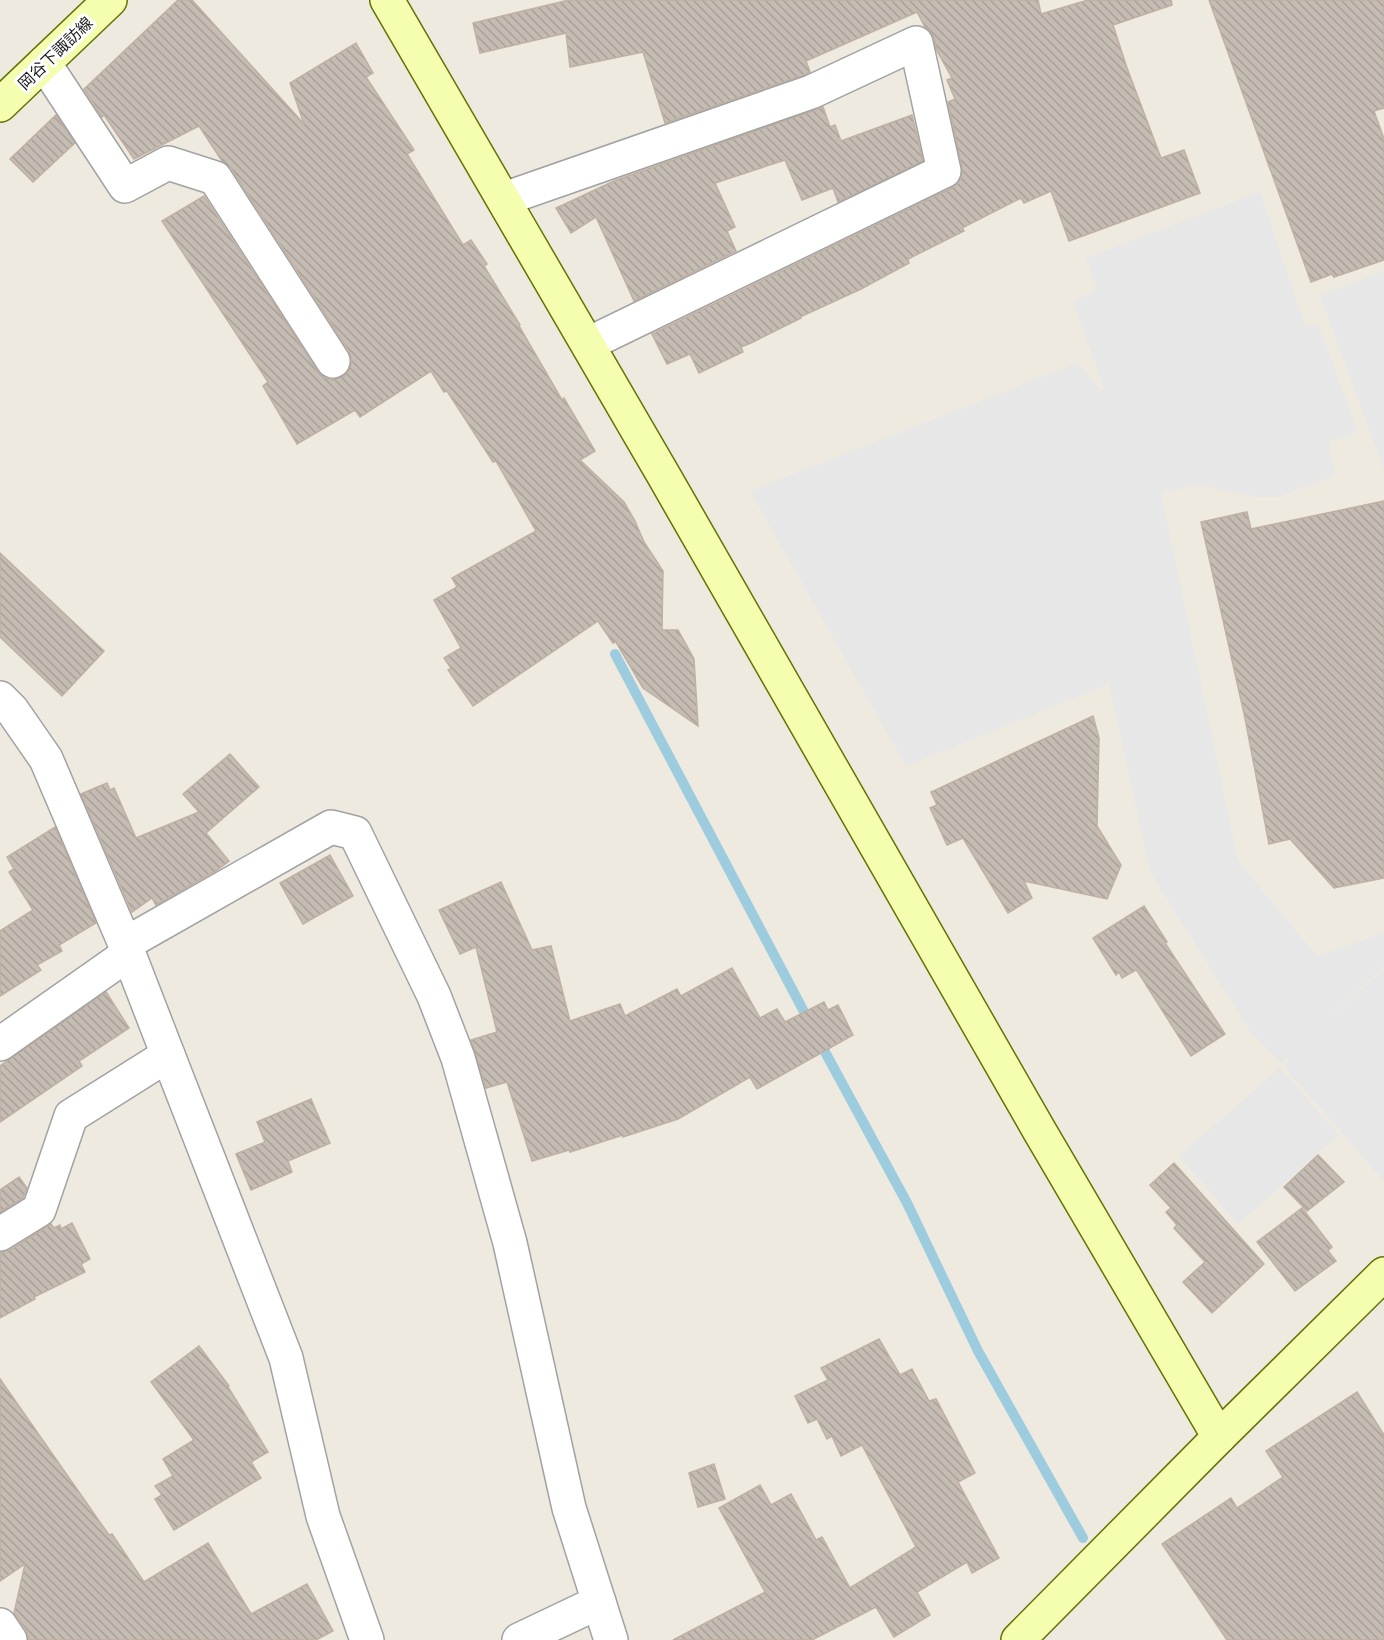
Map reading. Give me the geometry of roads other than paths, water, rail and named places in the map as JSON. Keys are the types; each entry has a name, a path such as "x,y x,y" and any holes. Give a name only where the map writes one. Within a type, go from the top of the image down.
{"street":[{"name":"岡谷下諏訪線","path":"0,105 110,0"},
{"path":"387,0 588,344 1033,1120 1219,1437"},
{"path":"504,199 811,92 916,44 944,171 588,344"},
{"path":"44,63 125,186 168,163 215,178 333,361"},
{"path":"0,698 12,710 46,759 168,1055 286,1358 323,1516 367,1640"},
{"path":"0,1044 126,949 331,827 355,833 434,996 458,1058 510,1243 569,1508 611,1640"},
{"path":"0,1234 39,1210 71,1116 168,1055"},
{"path":"1018,1640 1384,1274"},
{"path":"519,1640 599,1602"},
{"path":"0,1625 10,1640"}],"waterway":[{"path":"615,654 811,1025"},
{"path":"818,1039 907,1203 978,1351 1083,1538"}]}
